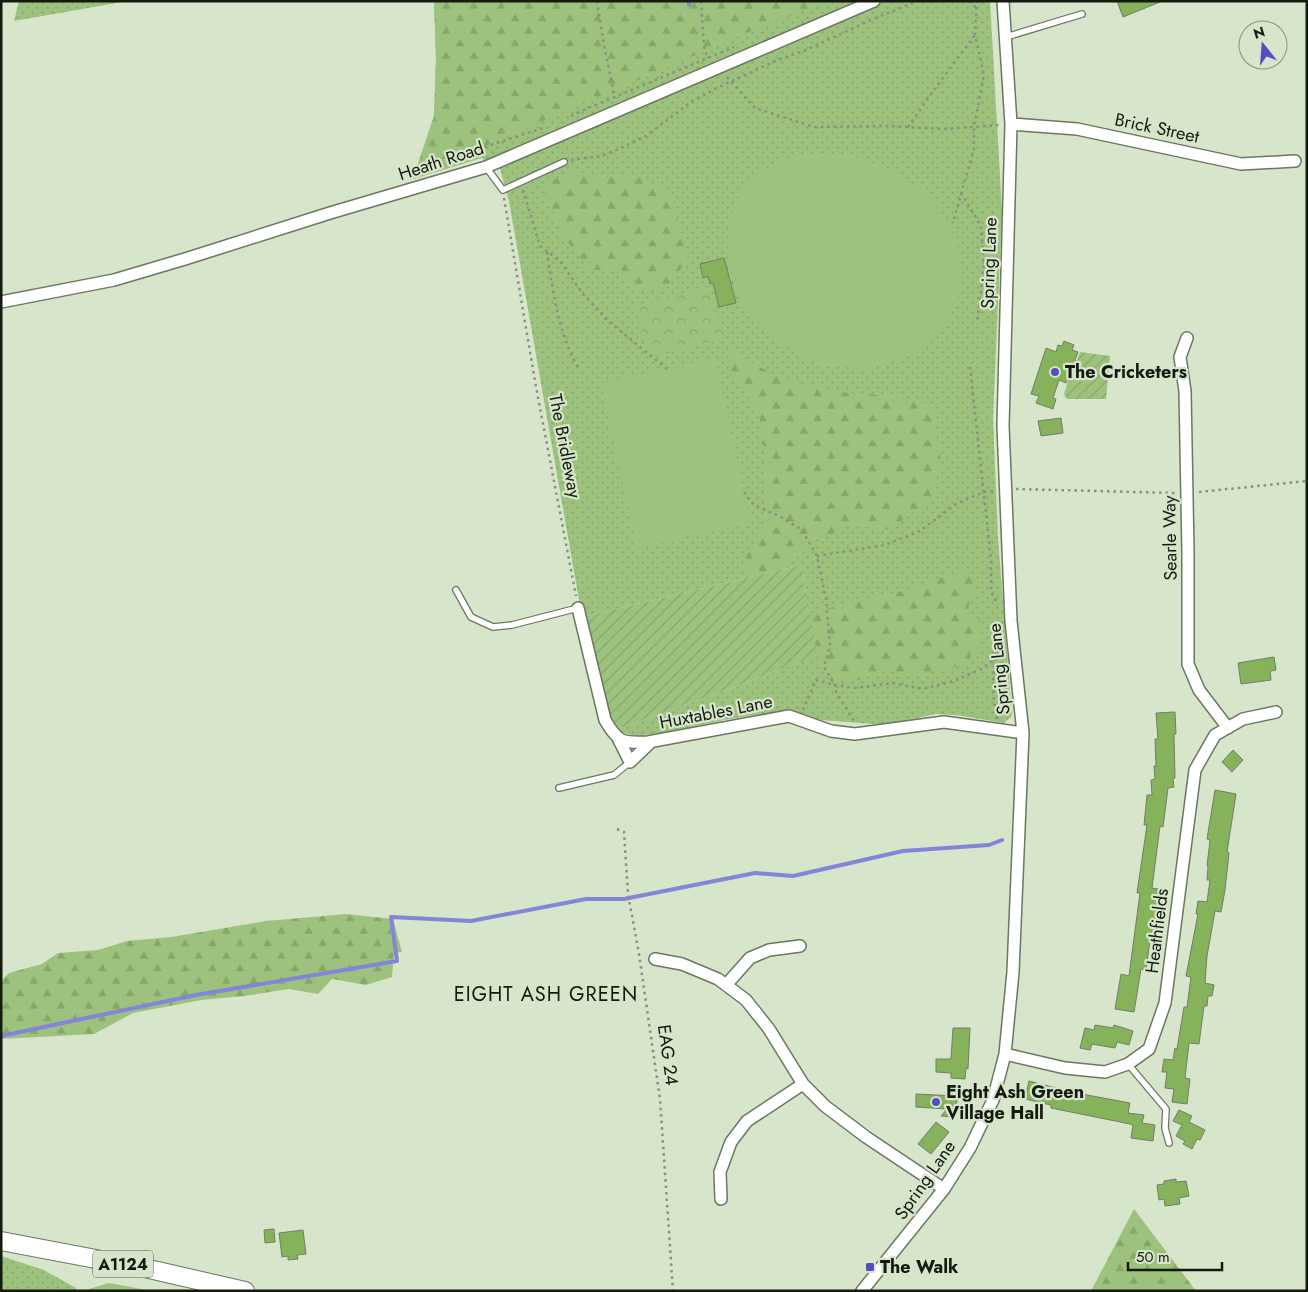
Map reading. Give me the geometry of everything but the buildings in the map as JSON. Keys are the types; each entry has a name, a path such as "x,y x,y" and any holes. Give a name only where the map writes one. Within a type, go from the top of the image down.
{"main road":[{"name":"A1124","path":"1,1241 148,1269 244,1291"}],"street":[{"name":"Heath Road","path":"1,302 114,280 486,167 874,1"},
{"name":"Spring Lane","path":"862,1291 944,1189 970,1148 993,1100 1005,1054 1013,972 1023,733 1012,620 1003,416 1011,124 1003,1"},
{"name":"Brick Street","path":"1011,124 1077,129 1241,164 1295,161"},
{"name":"Searle Way","path":"1187,338 1180,357 1185,391 1188,664 1199,690 1228,728"},
{"path":"578,608 605,720 630,762"},
{"name":"Heathfields","path":"1005,1054 1065,1068 1105,1072 1128,1064 1149,1049 1165,1003 1195,770 1215,735 1244,719 1276,712"},
{"name":"Huxtables Lane","path":"615,736 626,743 652,742 789,716 831,731 855,734 944,722 1023,733"},
{"name":"Huxtables Lane","path":"630,762 652,742"},
{"path":"726,985 750,958 770,950 800,946"},
{"path":"655,959 682,964 718,979 746,1000 763,1022 803,1084 825,1106 866,1137 944,1189"},
{"path":"721,1199 720,1172 731,1142 748,1121 803,1084"}],"lane":[{"path":"1006,37 1082,14"},
{"path":"486,167 503,190 564,162"},
{"path":"456,590 470,617 493,627 512,625 578,608"},
{"path":"559,788 615,774 630,762"},
{"path":"1128,1064 1166,1109 1165,1128 1169,1143"}],"path":[{"path":"597,1 618,112"},
{"path":"701,1 704,46 707,57 715,70 731,81 755,108 814,127 944,128 1011,124"},
{"path":"564,162 601,156 646,136 692,102 731,81 917,1"},
{"path":"969,1 977,9"},
{"path":"954,219 974,149 974,126 984,75 975,36 977,1"},
{"path":"908,127 932,91 975,36"},
{"path":"568,118 707,57"},
{"path":"466,153 553,124"},
{"path":"519,182 525,192 540,246 560,261 583,294 607,320 667,369"},
{"name":"The Bridleway","path":"503,190 536,387 578,608"},
{"path":"961,193 981,226 984,267 977,323"},
{"path":"547,252 559,321 570,353 579,368"},
{"path":"970,367 991,559 991,592 1001,612"},
{"path":"816,556 885,545 920,531 956,504 984,492 1006,488 1187,493 1307,481"},
{"path":"744,492 754,505 781,517 802,530 816,556 826,599 830,646 824,667 854,720 857,728 855,734"},
{"path":"999,730 994,702 992,671 1002,628"},
{"path":"799,719 816,680 835,686 855,688 893,683 923,688 954,681 981,670 995,659"},
{"name":"EAG 24","path":"617,829 624,832 628,894 660,1099 673,1291"}],"green space":[{"path":"19,1 128,1 14,21"},
{"path":"434,1 990,1 1002,211 993,419 998,538 1012,716 1004,723 956,715 936,714 887,725 821,720 789,710 724,720 669,732 635,736 615,730 732,688 816,655 801,565 582,617 509,201 500,169 481,158 413,179 434,116 436,59"},
{"path":"434,1 830,1 751,31 481,148 481,158 413,179 434,116 436,59"},
{"path":"821,153 856,157 890,170 921,189 939,209 956,238 962,283 955,306 938,336 914,354 869,368 824,366 802,356 766,332 742,307 727,255 729,223 737,199 754,175 785,159"},
{"path":"575,171 603,178 637,174 671,195 688,260 665,289 634,292 621,270 589,270 562,234 541,185"},
{"path":"709,287 723,338 649,358 635,307"},
{"path":"728,346 781,379 840,392 894,396 932,405 941,461 932,498 890,530 851,525 819,540 781,570 749,577 743,562 766,522 766,470 759,413 731,372"},
{"path":"1080,352 1110,356 1106,399 1067,399 1064,394 1075,360 1077,360"},
{"path":"715,358 751,523 637,548 601,383"},
{"path":"801,565 817,655 615,730 609,719 582,617"},
{"path":"961,571 978,581 965,615 980,620 981,642 966,664 913,676 890,670 857,680 829,679 817,655 810,614 853,601 904,591"},
{"path":"346,914 393,919 402,952 394,953 392,977 366,985 332,979 318,994 289,989 201,1000 133,1013 94,1034 1,1039 1,981 9,973 42,964 58,953 98,950 127,941 171,937 266,921"},
{"path":"1134,1209 1196,1291 1091,1291"},
{"path":"1,1256 44,1270 76,1288 75,1291 1,1291"},
{"path":"109,1283 152,1291 82,1291"}],"waterway":[{"path":"1,1036 196,995 397,961 391,917 471,921 586,899 624,899 755,873 793,876 903,851 989,845 1002,840"}],"place":[{"name":"The Cricketers","path":"1055,372"},
{"name":"Eight Ash Green Village Hall","path":"936,1102"},
{"name":"The Walk","path":"870,1267"}],"district":[{"name":"EIGHT ASH GREEN","path":"546,994"}]}
